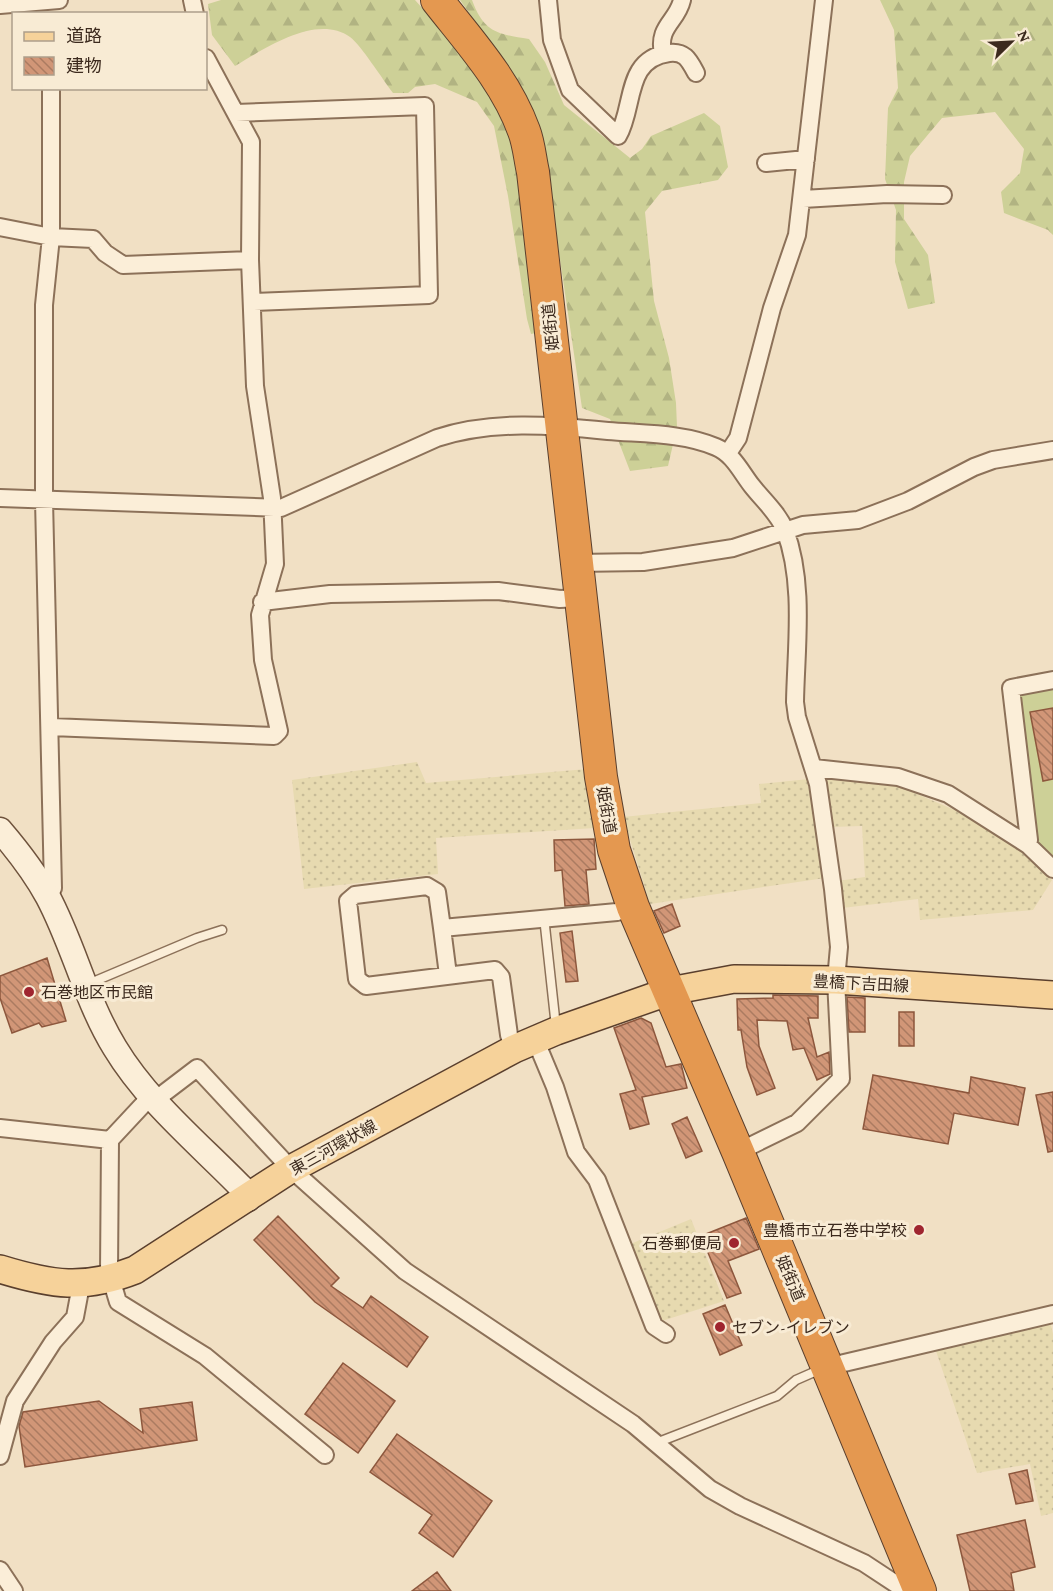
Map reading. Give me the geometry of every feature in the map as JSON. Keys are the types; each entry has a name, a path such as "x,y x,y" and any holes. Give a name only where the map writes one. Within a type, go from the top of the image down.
{"highway":[{"name":"姫街道","path":"437,0 496,75 514,105 526,134 533,172 601,777 614,850 633,907 827,1367 911,1589"}],"main road":[{"name":"豊橋下吉田線","path":"670,991 734,979 836,980 1053,995"},
{"name":"東三河環状線","path":"0,1269 33,1280 63,1285 81,1285 111,1280 161,1255 291,1169 535,1040 670,991"}],"street":[{"path":"0,5 59,0"},
{"path":"548,0 552,40 570,90 618,136 638,71 645,62 663,54 678,52 688,57 696,73"},
{"path":"663,54 664,31 667,24 680,11 682,0"},
{"path":"728,453 738,438 772,308 797,235 803,199 824,0"},
{"path":"51,727 274,736 279,731 263,660 262,602 275,564 273,509 255,386 254,302 250,260 251,142 207,60"},
{"path":"48,897 53,888 44,500 44,305 51,237 51,90"},
{"path":"236,113 425,106 429,295 254,302"},
{"path":"766,163 806,159"},
{"path":"803,199 887,194 944,195"},
{"path":"0,227 51,237 93,239 105,254 123,265 250,260"},
{"path":"0,498 281,508 437,438 458,431 529,425 678,438 715,446 728,453 776,515 785,531 797,602 797,717 814,768 833,889 838,946 836,980 841,1079 797,1123 738,1152"},
{"path":"576,563 643,562 733,548 803,525 858,520 876,515 993,460 1053,450"},
{"path":"262,602 330,594 498,591 560,599 580,598"},
{"path":"1028,845 1011,688 1053,680"},
{"path":"814,768 898,777 948,794 1028,845 1053,869"},
{"path":"0,830 29,867 48,897 85,986 114,1047 153,1098 241,1187 248,1199"},
{"path":"448,975 436,892 427,886 355,895 348,901 357,979 366,986 495,970 501,977 509,1035 535,1040 555,1087 576,1152 597,1180 654,1326 666,1334"},
{"path":"442,928 617,912 633,907"},
{"path":"325,1455 205,1356 118,1302 111,1280 110,1140 153,1098 197,1068 291,1169 405,1271 633,1424 710,1489 740,1506 864,1563 911,1589"},
{"path":"0,1128 110,1140"},
{"path":"0,1456 15,1401 53,1342 75,1317 81,1285"},
{"path":"827,1367 1053,1314"},
{"path":"0,1570 14,1591"}],"lane":[{"path":"535,1040 544,917"},
{"path":"85,986 197,938 222,930"},
{"path":"656,1443 777,1396 796,1380 827,1367"}],"shaded area":[{"path":"417,762 426,783 587,769 595,828 436,838 438,874 304,889 292,780"},
{"path":"824,775 896,785 992,826 1052,880 1033,910 920,920 918,899 842,908 838,881 865,877 862,826 832,827"},
{"path":"809,779 825,878 650,904 623,817 761,803 759,784"},
{"path":"691,1219 724,1301 659,1322 628,1245"},
{"path":"1050,1321 1053,1334 1053,1513 1041,1516 1030,1464 977,1473 935,1348"}],"green space":[{"path":"221,0 415,0 464,55 496,98 515,142 536,333 531,334 527,319 508,196 494,126 477,102 435,84 415,87 408,93 393,93 355,41 336,31 322,29 291,36 235,66 212,35 208,4"},
{"path":"460,0 472,0 482,19 493,30 529,39 545,62 564,105 630,158 642,149 651,136 704,113 720,126 728,167 718,180 662,191 645,212 654,301 669,358 676,403 677,427 668,466 630,471 610,419 582,408 546,165 501,58"},
{"path":"880,0 1053,0 1053,235 1048,230 1004,213 1001,192 1020,173 1024,149 995,112 942,118 910,156 904,182 904,219 928,255 935,303 908,309 895,262 896,210 885,179 888,108 898,88 894,30"},
{"path":"1053,685 1053,864 1033,845 1017,691"}],"building":[{"path":"1053,708 1053,779 1043,781 1030,712"},
{"path":"594,839 596,869 586,870 589,904 565,906 562,870 555,871 554,840"},
{"path":"672,904 680,926 664,933 654,911"},
{"path":"572,931 578,981 566,982 560,933"},
{"name":"石巻地区市民館","path":"47,958 66,1021 42,1027 39,1023 12,1033 0,998 0,976"},
{"path":"773,995 818,996 818,1018 808,1018 817,1057 829,1052 830,1074 817,1080 804,1048 793,1050 787,1021 757,1020 759,1046 775,1088 757,1095 747,1067 741,1030 738,1030 737,999 773,998"},
{"path":"847,997 865,998 865,1032 849,1032"},
{"path":"899,1012 914,1012 914,1046 899,1046"},
{"path":"641,1018 651,1023 666,1067 681,1064 687,1088 642,1097 649,1124 630,1129 620,1094 636,1090 614,1028"},
{"path":"873,1075 969,1093 971,1077 1025,1088 1018,1125 954,1113 948,1144 863,1129"},
{"path":"1053,1092 1053,1151 1048,1152 1036,1095"},
{"path":"687,1117 702,1151 686,1158 672,1124"},
{"path":"278,1216 339,1278 331,1286 363,1308 371,1296 428,1337 407,1367 315,1302 254,1240"},
{"path":"746,1218 759,1249 728,1261 741,1293 727,1298 701,1236"},
{"path":"725,1305 742,1345 720,1355 703,1314"},
{"path":"343,1363 395,1401 358,1453 305,1414"},
{"path":"99,1401 143,1433 140,1409 192,1402 197,1440 25,1467 19,1426 23,1412"},
{"path":"397,1434 492,1501 453,1557 419,1533 432,1515 370,1472"},
{"path":"1027,1470 1033,1501 1016,1504 1009,1474"},
{"path":"1025,1520 1035,1567 1011,1573 1014,1591 970,1591 957,1535"},
{"path":"437,1572 451,1591 412,1591"}],"place":[{"name":"石巻地区市民館","path":"29,992"},
{"name":"豊橋市立石巻中学校","path":"919,1230"},
{"name":"石巻郵便局","path":"734,1243"},
{"name":"セブン-イレブン","path":"720,1327"}]}
